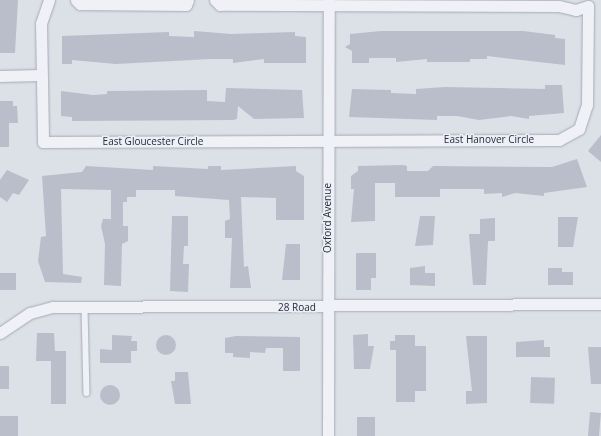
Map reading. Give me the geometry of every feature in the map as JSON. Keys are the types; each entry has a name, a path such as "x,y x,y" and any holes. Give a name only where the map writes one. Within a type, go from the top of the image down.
{"street":[{"path":"0,76 41,76 41,23 49,0"},
{"path":"76,0 80,4 186,5 188,0"},
{"path":"215,0 220,5 329,3 468,4"},
{"name":"Oxford Avenue","path":"328,436 329,3"},
{"name":"East Hanover Circle","path":"329,141 558,140 579,129 587,105 586,63 588,6 576,10 558,6 468,4"},
{"name":"East Gloucester Circle","path":"41,76 43,142 329,141"},
{"name":"28 Road","path":"0,333 30,313 53,307 328,308 601,304"}],"lane":[{"path":"85,308 87,393"}],"building":[{"path":"0,0 18,0 15,53 0,53"},
{"path":"194,31 231,34 295,32 295,36 306,37 306,63 264,63 264,59 233,63 233,59 211,59 116,64 72,60 72,64 62,64 62,36 169,32 169,36 194,37"},
{"path":"381,31 523,31 555,35 555,38 565,39 565,65 487,56 487,59 470,59 470,62 427,62 427,59 396,62 396,58 369,58 369,63 352,63 352,51 345,47 350,44 350,34"},
{"path":"545,85 562,85 564,113 529,116 529,119 511,116 479,120 457,116 437,116 437,120 349,117 352,89 391,90 391,93 416,94 416,89 445,87 545,89"},
{"path":"226,88 302,90 304,118 254,119 238,106 237,119 233,120 72,121 72,117 61,116 61,91 93,95 107,94 107,91 207,90 207,101 225,102"},
{"path":"0,101 13,101 13,106 17,106 18,123 9,123 9,147 0,147"},
{"path":"601,135 601,162 588,151"},
{"path":"577,159 587,187 544,193 544,196 515,193 502,197 502,193 484,194 484,189 440,189 440,197 395,197 395,183 375,183 375,221 351,222 354,189 351,189 351,176 358,171 358,166 403,165 407,166 407,171 428,171 433,166 552,167"},
{"path":"86,166 153,170 153,166 208,169 208,166 221,166 221,170 296,166 296,171 304,176 304,220 276,220 276,198 241,197 244,267 248,266 251,288 230,288 232,238 225,238 225,221 230,219 229,200 175,196 175,190 136,190 136,197 127,197 127,202 123,202 123,226 128,226 128,241 122,244 121,286 104,285 105,244 101,226 103,219 111,219 111,190 61,189 63,274 82,277 81,283 45,282 38,261 41,237 46,236 42,176 82,172"},
{"path":"7,170 29,180 19,195 13,193 7,202 0,197 0,180"},
{"path":"172,216 188,216 188,246 184,246 183,264 189,264 188,292 170,291"},
{"path":"420,216 435,216 433,245 415,246"},
{"path":"558,217 578,217 573,247 558,247"},
{"path":"495,218 495,241 488,241 486,285 473,285 469,234 480,234 480,219"},
{"path":"286,244 300,244 300,280 282,280"},
{"path":"356,253 376,253 376,278 371,278 371,290 356,290"},
{"path":"425,266 425,273 435,273 435,286 410,285 410,268"},
{"path":"548,268 562,268 562,272 573,272 573,285 548,285"},
{"path":"0,273 16,273 16,290 0,290"},
{"path":"37,333 54,333 55,351 66,351 66,404 51,404 51,361 36,361"},
{"path":"368,334 368,346 374,346 370,369 354,369 353,335"},
{"path":"112,335 132,336 131,341 137,341 137,351 131,351 131,363 100,363 100,349 112,350"},
{"path":"166,335 173,338 176,345 173,352 166,355 159,352 156,345 159,338"},
{"path":"395,335 415,335 415,346 426,346 426,391 415,391 415,402 396,402 396,350 390,350 390,341 395,341"},
{"path":"236,336 300,337 300,371 283,371 283,348 266,348 265,353 250,352 250,358 233,357 233,353 225,353 225,338"},
{"path":"466,336 487,336 487,403 466,404 466,391 472,391"},
{"path":"544,340 544,347 550,347 550,357 516,357 516,342"},
{"path":"588,347 601,347 601,384 591,384"},
{"path":"0,366 9,366 9,389 0,389"},
{"path":"175,372 188,372 191,404 175,404 171,381 175,381"},
{"path":"531,377 555,378 554,404 530,403"},
{"path":"110,385 117,388 120,395 117,402 110,405 103,402 100,395 103,388"},
{"path":"590,412 601,413 599,436 588,436"},
{"path":"0,416 18,416 18,436 0,436"},
{"path":"357,417 375,417 375,436 357,436"}]}
